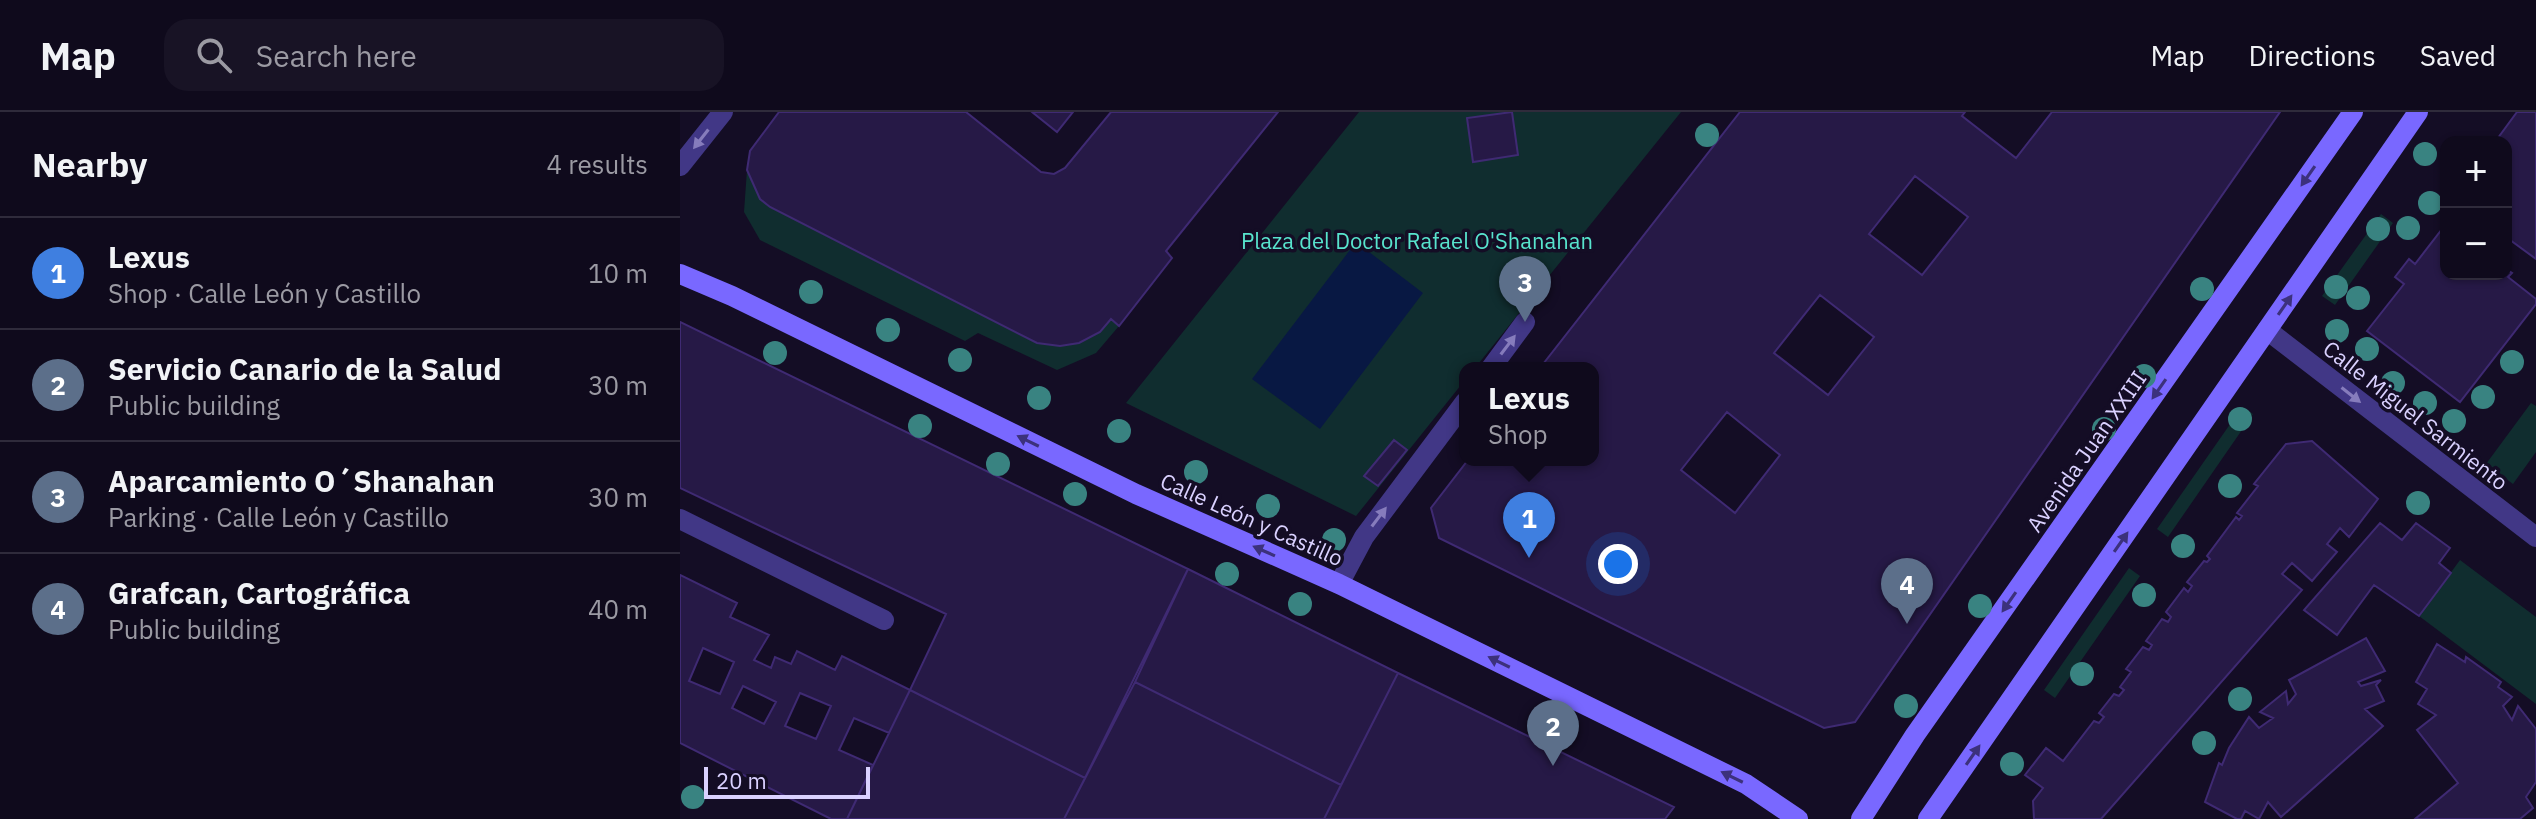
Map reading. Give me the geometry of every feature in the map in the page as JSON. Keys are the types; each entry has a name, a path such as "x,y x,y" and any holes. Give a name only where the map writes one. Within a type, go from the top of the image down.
{"street":[{"path":"680,166 723,112"},
{"name":"Avenida Juan XXIII","path":"1861,819 1915,735 2353,112"},
{"path":"1928,819 2418,112"},
{"name":"Calle León y Castillo","path":"680,274 732,296 1136,494 1339,584 1746,784 1798,819"},
{"path":"1495,362 1525,322"},
{"name":"Calle Miguel Sarmiento","path":"2267,330 2536,537"},
{"path":"1339,584 1364,537 1459,410"},
{"path":"680,519 884,620"}],"green space":[{"name":"Plaza del Doctor Rafael O'Shanahan","path":"1359,112 1681,112 1480,362 1459,362 1459,387 1356,516 1126,403"},
{"path":"747,170 760,199 770,207 1099,332 1111,319 1119,326 1096,353 1057,370 978,333 965,341 760,240 744,212"},
{"path":"2381,214 2393,223 2335,305 2322,296"},
{"path":"2531,403 2536,406 2536,452 2513,484 2486,464"},
{"path":"2242,407 2253,414 2168,537 2157,529"},
{"path":"2460,560 2536,617 2536,704 2419,616"},
{"path":"2129,568 2140,576 2055,698 2044,690"}],"water":[{"path":"1356,242 1423,293 1320,429 1252,379"}],"building":[{"path":"779,112 966,112 1041,172 1054,174 1065,168 1111,112 1278,112 1166,251 1172,258 1119,326 1111,319 1100,332 1079,343 1060,346 1037,343 770,207 760,199 747,170 750,151"},
{"path":"1032,112 1073,112 1057,132"},
{"path":"1512,112 1518,155 1473,162 1467,118"},
{"path":"1740,112 1965,112 1962,116 2016,158 2052,112 2280,112 1855,722 1824,728 1439,538 1431,508 1463,466 1599,466 1599,362 1545,362","holes":["1915,176 1968,217 1922,275 1869,234","1820,295 1874,337 1828,395 1774,353","1727,412 1780,455 1735,513 1681,470"]},
{"path":"2517,112 2536,112 2536,259 2512,241 2512,136 2499,136"},
{"path":"2440,232 2440,280 2512,280 2536,299 2536,304 2460,402 2367,331 2404,284 2395,277 2409,259 2415,264"},
{"path":"680,322 1188,569 1085,778 910,690 946,614 680,488"},
{"path":"1394,440 1407,450 1378,486 1364,476"},
{"path":"2312,441 2378,499 2349,537 2340,528 2327,544 2337,552 2312,581 2292,563 2282,574 2302,590 2101,819 2034,819 2033,801 2043,788 2025,775 2046,748 2063,761 2094,721 2099,723 2104,717 2099,713 2114,694 2119,696 2124,690 2120,687 2131,672 2126,669 2143,647 2149,650 2152,645 2146,641 2162,619 2168,622 2171,617 2166,612 2184,588 2188,592 2192,586 2187,582 2204,561 2210,559 2207,556 2236,517 2239,520 2242,516 2237,513 2258,486 2254,484 2286,444"},
{"path":"2380,523 2402,540 2416,523 2450,548 2439,563 2451,573 2419,616 2374,585 2337,635 2304,610"},
{"path":"1188,569 1398,673 1341,785 1135,682"},
{"path":"680,575 737,603 730,617 769,635 754,660 771,668 775,657 791,664 797,651 835,670 842,656 910,690 889,733 854,718 839,750 873,765 847,819 831,819 680,743","holes":["703,648 734,662 720,694 689,681","743,686 776,702 764,724 732,708","800,693 831,706 816,739 785,726"]},
{"path":"2366,638 2385,671 2358,682 2361,686 2381,680 2376,685 2384,701 2365,709 2383,726 2281,817 2268,802 2259,819 2245,811 2241,819 2237,819 2205,802 2219,763 2222,765 2249,717 2259,728 2273,718 2260,712 2286,691 2288,704 2296,694 2289,680"},
{"path":"2437,644 2465,662 2466,657 2501,682 2498,687 2512,697 2503,706 2512,720 2518,706 2536,729 2536,782 2526,797 2533,808 2520,819 2415,819 2458,783 2417,730 2436,715 2418,704 2427,689 2416,682"},
{"path":"1398,673 1674,807 1665,819 1324,819"},
{"path":"1135,682 1341,785 1324,819 1064,819"},
{"path":"910,690 1085,778 1064,819 847,819"}],"place":[{"name":"Aparcamiento O´Shanahan","path":"1525,322"},
{"name":"Lexus","path":"1529,558"},
{"name":"Grafcan, Cartográfica","path":"1907,624"},
{"name":"Servicio Canario de la Salud","path":"1553,766"}]}
